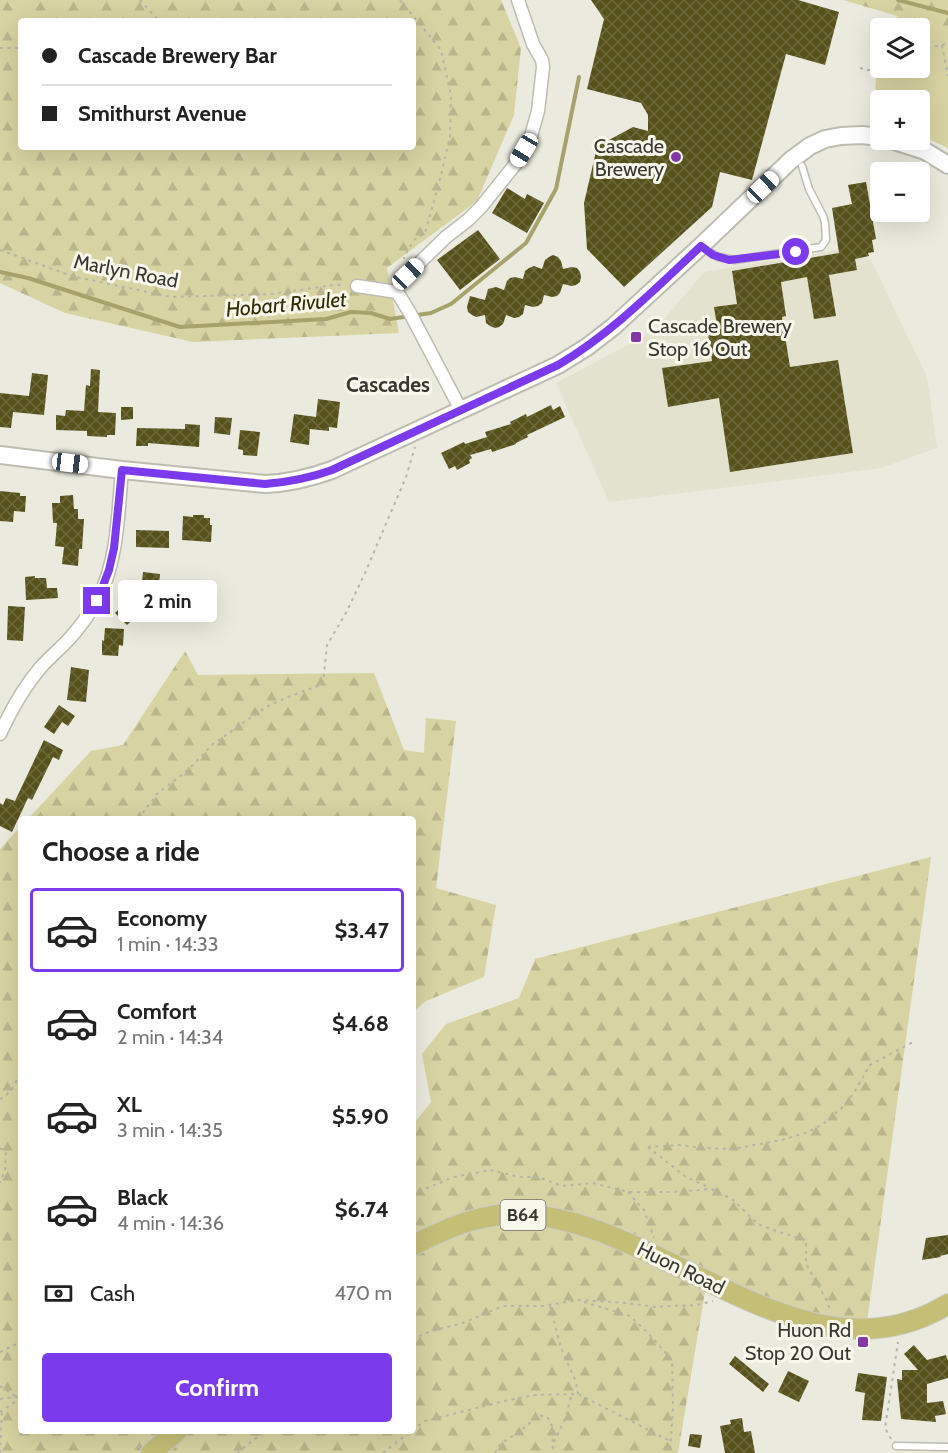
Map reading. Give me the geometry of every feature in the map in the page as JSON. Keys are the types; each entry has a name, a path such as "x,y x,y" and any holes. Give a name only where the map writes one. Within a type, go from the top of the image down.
{"main road":[{"name":"Huon Road","path":"416,1244 451,1227 481,1218 516,1214 549,1218 619,1239 758,1305 790,1317 843,1329 891,1326 924,1317 948,1304"},
{"path":"151,1453 173,1434"}],"street":[{"path":"461,411 397,292 400,281 446,237 482,207 518,161 531,136 538,111 543,67 518,0"},
{"path":"0,455 256,484 288,483 314,477 558,365 613,327 791,160 810,146 841,136 870,136"},
{"path":"922,150 948,165"},
{"path":"357,286 397,292"},
{"path":"0,734 26,686 72,636 97,601 104,586 114,548 122,470"}],"lane":[{"path":"701,246 718,257 735,260 820,247 826,240 825,223 809,189 802,166"},
{"path":"896,1446 948,1447"}],"path":[{"path":"140,0 156,18"},
{"path":"400,0 415,18"},
{"path":"408,274 404,256 414,240 424,233 450,137 451,95 441,50 416,20"},
{"path":"930,47 948,44"},
{"path":"942,45 948,76"},
{"path":"0,48 18,48"},
{"path":"860,68 870,70"},
{"name":"Marlyn Road","path":"0,250 72,276 171,297 271,294 334,285 357,286"},
{"path":"140,816 158,793 188,770 213,744 266,707 322,684 327,645 347,611 381,536 406,477 416,441"},
{"path":"830,1310 806,1264 806,1240 758,1224 733,1200 686,1177 648,1147 678,1145 732,1149 782,1140 808,1132 823,1124 844,1106 870,1065 913,1042"},
{"path":"0,1099 14,1088 18,1079"},
{"path":"0,1148 6,1152 5,1170 0,1182"},
{"path":"416,1192 454,1177 490,1170 520,1177 538,1177 562,1186 593,1183 628,1192 712,1189"},
{"path":"628,1192 644,1210 654,1239"},
{"path":"416,1338 503,1306 579,1300 656,1307 697,1305 736,1294"},
{"path":"579,1300 630,1317 672,1360 673,1408 670,1453"},
{"path":"550,1304 561,1348 576,1382 578,1394"},
{"path":"896,1446 885,1428 898,1339"},
{"path":"0,1352 18,1344"},
{"path":"0,1386 18,1396"},
{"path":"553,1444 565,1419 572,1394"},
{"path":"416,1428 425,1420 504,1401 536,1395 578,1394 672,1442"},
{"path":"0,1400 18,1397"},
{"path":"0,1453 1,1411 18,1398"},
{"path":"495,1453 501,1443 518,1433 539,1415 548,1418 552,1426 553,1453"},
{"path":"237,1453 261,1434"},
{"path":"383,1453 408,1434"}],"shaded area":[{"path":"837,250 871,260 927,377 937,448 881,468 609,502 556,383 654,331 704,272"}],"green space":[{"path":"0,0 501,0 521,48 514,115 477,201 387,268 399,333 193,342 65,313 0,283"},
{"path":"843,0 948,0 948,31 930,26 930,18 904,18"},
{"path":"904,13 948,13 948,148 930,140 930,90 875,90 876,78 930,78 930,18 895,18"},
{"path":"185,651 198,675 374,673 404,750 424,753 426,718 456,721 436,888 496,905 484,977 426,1001 416,1009 416,816 31,816 91,751 123,745"},
{"path":"18,829 18,1434 416,1434 416,1121 431,1102 422,1054 446,1024 519,998 535,959 931,857 866,1329 843,1329 707,1280 678,1453 0,1453 0,849"}],"building":[{"name":"Cascade Brewery","path":"591,0 798,0 839,12 825,65 786,54 752,180 720,172 712,207 624,287 587,249 584,203 598,143 609,140 633,127 648,131 648,115 641,103 587,89 604,19"},
{"path":"866,182 870,222 873,222 876,239 872,240 874,252 868,253 869,256 855,259 857,270 829,275 836,316 814,319 807,277 781,282 786,316 782,317 790,367 838,360 853,453 730,472 719,398 668,407 662,368 712,361 707,327 717,326 714,307 737,304 732,271 839,253 832,208 852,204 848,185"},
{"path":"507,188 525,199 527,194 544,203 527,233 492,213"},
{"path":"478,230 500,259 460,290 437,260"},
{"path":"553,255 561,261 563,269 577,268 580,272 580,282 572,286 563,284 557,296 544,295 542,303 538,306 525,305 523,314 519,317 506,315 503,324 499,327 495,328 486,323 485,315 476,317 468,312 470,296 485,300 488,289 496,287 504,290 510,278 523,279 525,271 534,266 542,269 545,260"},
{"path":"91,369 100,370 98,412 116,413 115,435 87,436 87,431 56,430 56,415 65,416 66,410 84,411 86,385 90,386"},
{"path":"32,373 48,375 44,415 13,412 11,428 0,427 0,393 29,396"},
{"path":"318,399 340,402 337,428 329,427 329,431 310,429 309,445 290,442 294,414 316,417"},
{"path":"551,405 553,410 560,406 565,417 527,435 528,437 516,444 492,452 491,449 470,455 472,458 469,460 470,463 457,470 455,466 449,469 441,453 464,442 465,444 487,437 485,432 511,424 510,422 526,414 527,417"},
{"path":"121,407 133,407 133,419 121,420"},
{"path":"215,417 232,418 230,435 214,433"},
{"path":"185,424 200,425 199,447 148,443 148,446 136,446 137,428 185,429"},
{"path":"240,430 260,432 257,456 243,455 243,450 238,449"},
{"path":"0,491 20,493 20,496 26,496 25,512 14,511 13,522 0,521"},
{"path":"73,495 74,509 78,509 78,519 84,519 82,549 79,549 78,566 62,564 64,547 55,546 57,523 53,523 52,503 60,503 60,496"},
{"path":"193,515 204,515 204,518 210,518 211,542 182,540 183,516 193,517"},
{"path":"136,530 169,531 169,548 136,547"},
{"path":"143,572 160,574 158,596 143,594"},
{"path":"35,576 35,578 46,578 47,588 57,588 58,598 26,600 25,577"},
{"path":"8,606 25,607 23,641 7,640"},
{"path":"122,606 134,618 127,625 115,613"},
{"path":"105,628 124,629 123,646 119,645 118,656 102,655"},
{"path":"71,667 89,670 86,702 67,700"},
{"path":"59,705 75,716 68,726 62,722 54,734 44,727"},
{"path":"44,740 63,750 59,760 53,757 32,800 28,798 18,816 12,832 0,826 0,803 3,805 6,798 15,801"},
{"path":"948,1235 948,1254 922,1260 926,1238"},
{"path":"914,1345 927,1360 946,1355 948,1361 948,1378 927,1384 927,1403 943,1401 946,1414 935,1416 936,1422 901,1419 897,1379 902,1380 902,1370 918,1370 904,1354"},
{"path":"735,1356 769,1384 763,1392 729,1364"},
{"path":"788,1371 809,1381 799,1402 778,1392"},
{"path":"858,1373 887,1377 881,1421 862,1420 865,1393 855,1391"},
{"path":"742,1418 744,1432 751,1431 755,1453 725,1453 720,1426 731,1424 730,1420"},
{"path":"690,1434 702,1435 700,1448 688,1446"}],"waterway":[{"name":"Hobart Rivulet","path":"898,0 948,13"},
{"name":"Hobart Rivulet","path":"0,272 28,278 180,327 326,319 351,312 371,313 390,319 431,313 451,304 526,243 556,189 579,77"}],"place":[{"name":"Cascade Brewery","path":"676,157"},
{"name":"Cascade Brewery Stop 16 Out","path":"636,337"},
{"name":"Huon Rd Stop 20 Out","path":"863,1342"}],"district":[{"name":"Cascades","path":"388,384"}],"route":[{"path":"97,601 104,586 114,548 122,470 265,484 288,483 314,477 558,365 613,327 701,246 713,255 729,260 796,252"}]}
